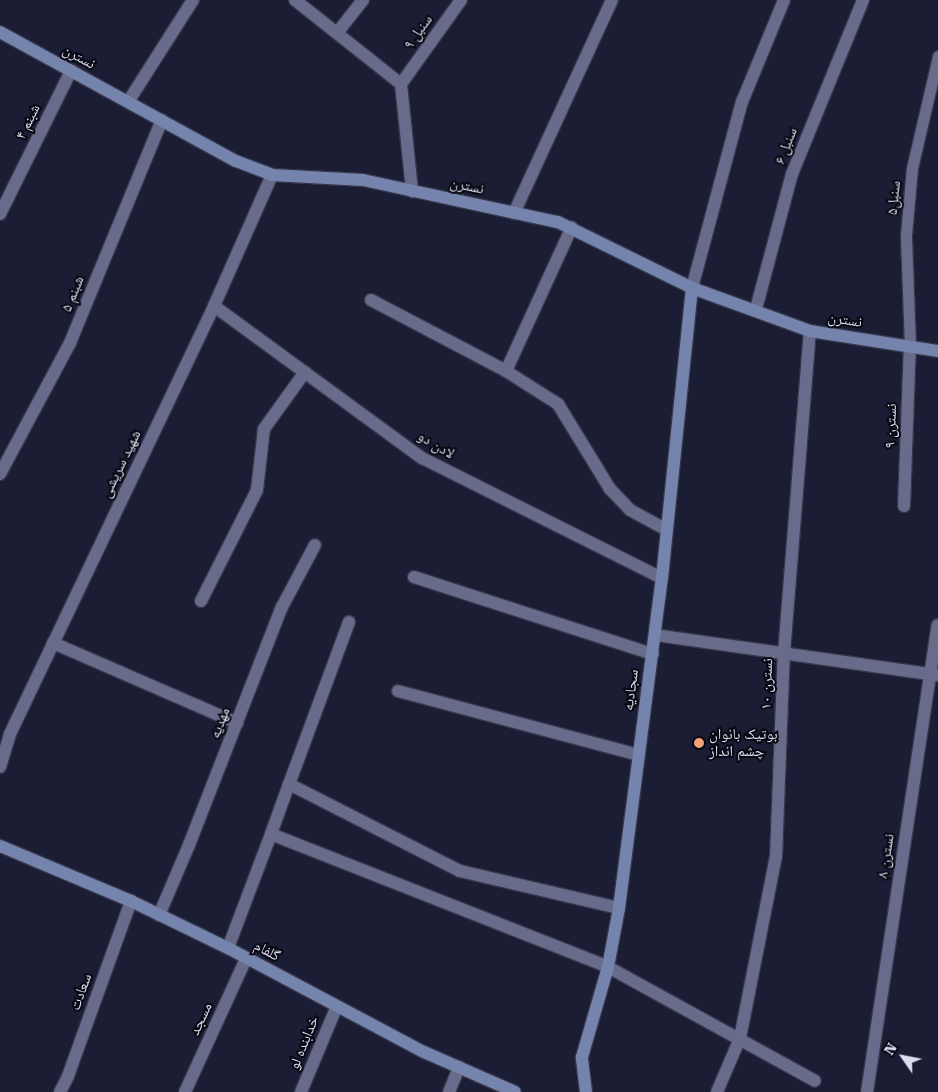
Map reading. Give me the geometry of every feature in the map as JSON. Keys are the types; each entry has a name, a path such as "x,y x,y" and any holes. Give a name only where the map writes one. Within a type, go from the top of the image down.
{"street":[{"path":"128,102 194,0"},
{"path":"295,0 401,84 412,190"},
{"path":"337,33 363,0"},
{"name":"سنبل ۹","path":"401,84 461,0"},
{"path":"514,213 612,0"},
{"path":"692,288 742,102 784,0"},
{"name":"سنبل ۶","path":"756,309 792,174 864,0"},
{"name":"نسترن","path":"0,33 236,161 272,175 363,180 572,227 692,288 756,309 810,331 938,352"},
{"name":"شبنم ۴","path":"0,214 71,71"},
{"name":"شبنم ۵","path":"0,474 70,343 162,120"},
{"name":"شهید سریشی","path":"0,767 10,734 214,306 272,175"},
{"path":"506,371 572,227"},
{"name":"سجادیه","path":"586,1092 582,1057 608,967 619,908 655,636 692,288"},
{"path":"370,300 506,371 558,404 610,489 630,510 667,530"},
{"name":"لادن دو","path":"214,306 422,458 662,578"},
{"name":"نسترن ۱۰","path":"716,1092 740,1038 776,857 784,653 810,331"},
{"name":"نسترن ۹","path":"904,506 910,346"},
{"path":"201,601 257,490 264,429 305,372"},
{"name":"مهدیه","path":"160,915 282,607 315,545"},
{"path":"414,577 652,654"},
{"path":"228,948 290,784 348,622"},
{"name":"نسترن ۸","path":"866,1092 934,674 938,625"},
{"path":"655,636 934,674"},
{"path":"53,643 237,723"},
{"path":"398,691 639,755"},
{"path":"290,784 460,871 619,908"},
{"path":"271,834 608,967 815,1081"},
{"name":"گلفام","path":"0,846 131,901 228,948 424,1052 515,1092"},
{"name":"سعادت","path":"60,1092 68,1076 131,901"},
{"name":"مسجد","path":"185,1092 246,959"},
{"name":"خدابنده لو","path":"301,1092 337,1006"},
{"path":"448,1092 459,1067"}],"lane":[{"name":"سنبل۵","path":"910,346 906,235 912,168 938,56"}],"place":[{"name":"بوتیک بانوان چشم انداز","path":"699,743"}]}
